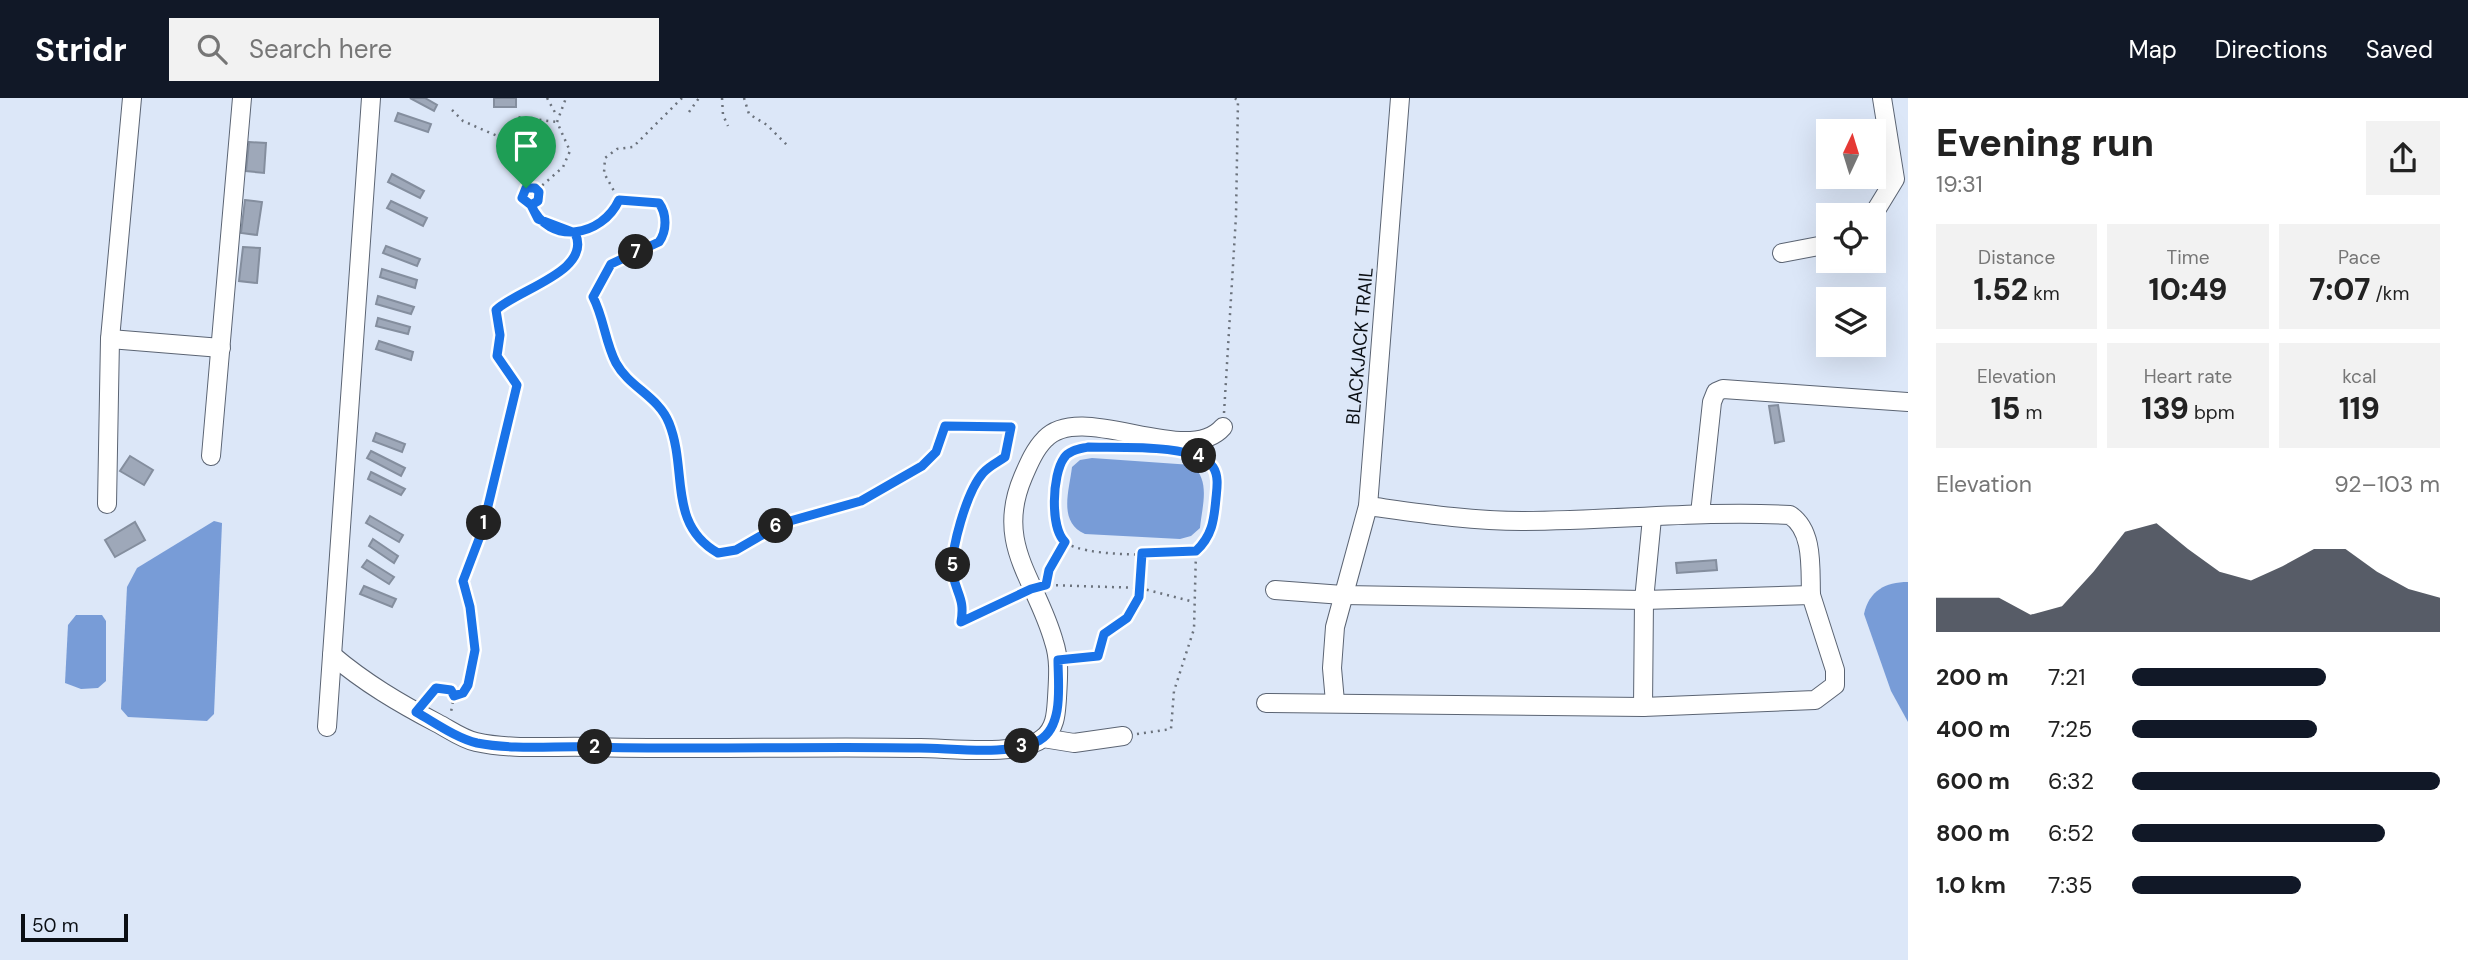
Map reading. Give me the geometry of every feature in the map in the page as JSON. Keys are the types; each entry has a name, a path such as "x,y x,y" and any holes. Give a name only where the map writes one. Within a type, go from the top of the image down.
{"street":[{"path":"107,504 110,339 132,98"},
{"path":"211,456 242,98"},
{"path":"327,727 372,98"},
{"name":"BLACKJACK TRAIL","path":"1335,702 1332,668 1334,641 1343,595 1368,506 1400,98"},
{"path":"1880,203 1895,179 1882,98"},
{"path":"1782,253 1816,246"},
{"path":"110,339 221,348"},
{"path":"1700,514 1712,402 1716,393 1723,389 1908,402"},
{"path":"332,655 366,684 476,743 617,747 1000,749 1031,744 1043,738 1056,715 1058,660 1039,587 1014,546 1013,513 1027,467 1042,442 1050,433 1075,426 1198,440 1216,435 1223,427"},
{"path":"1266,703 1643,707 1815,700 1828,693 1835,685 1835,670 1811,594 1807,542 1801,522 1790,515 1700,514 1652,518 1498,520 1368,506"},
{"path":"1643,707 1644,600 1652,518"},
{"path":"1275,590 1343,595 1644,600 1811,594"},
{"path":"1043,738 1074,743 1123,736"}],"path":[{"path":"547,98 557,117"},
{"path":"537,190 564,167 569,151 557,117 566,98"},
{"path":"619,200 604,173 604,158 617,149 633,147 682,98"},
{"path":"689,112 699,98"},
{"path":"722,98 723,115 728,126"},
{"path":"744,98 750,114 767,125 788,146"},
{"path":"1223,427 1236,216 1238,100 1234,98"},
{"path":"452,110 463,121 511,142"},
{"path":"557,122 516,117 511,142 526,188 522,198 531,205 538,219 575,233 599,226 608,218 619,200"},
{"path":"526,188 537,190"},
{"path":"531,205 538,201 537,190"},
{"path":"619,200 659,203 663,208 664,235 652,247 611,264 593,297 616,362 626,377 654,401 668,420 681,471 682,510 705,543 718,553 726,554 783,523 861,501 922,466 936,452 945,426 1011,427 1005,457 984,472 971,492 960,528 953,565 954,577 964,603 961,622 1039,587 1140,587 1194,603"},
{"path":"454,696 463,693 468,685 475,650 470,607 463,581 482,531 517,385 497,356 500,335 496,310 509,297 554,278 577,255 579,243 575,233"},
{"path":"1088,447 1189,452 1205,459 1214,468 1218,485 1209,539 1196,551 1142,553 1076,548 1065,542 1055,526 1059,473 1064,457 1073,450 1088,447"},
{"path":"1039,587 1065,542"},
{"path":"1123,736 1171,729 1174,691 1194,629 1196,551"},
{"path":"1058,660 1098,656 1104,634 1127,618 1139,597 1142,553"},
{"path":"416,712 436,688 451,690 454,696 445,727"}],"water":[{"path":"1092,458 1192,465 1202,478 1200,528 1191,536 1180,539 1085,534 1077,529 1071,522 1067,505 1072,467 1080,460"},
{"path":"214,521 222,523 214,714 207,721 128,717 121,709 127,587 137,568"},
{"path":"1908,582 1908,722 1891,691 1864,614 1870,599 1879,589"},
{"path":"76,615 102,615 106,621 106,681 98,688 81,689 65,683 68,625"}],"building":[{"path":"410,98 425,98 437,105 434,111"},
{"path":"494,98 516,98 516,107 494,107"},
{"path":"398,113 431,124 428,132 395,121"},
{"path":"249,142 266,143 264,173 246,171"},
{"path":"392,174 424,191 420,198 388,182"},
{"path":"245,200 262,202 257,235 241,233"},
{"path":"391,201 427,218 423,226 387,208"},
{"path":"386,246 420,259 417,266 383,253"},
{"path":"243,247 260,248 257,283 239,281"},
{"path":"382,269 417,280 415,288 380,277"},
{"path":"378,296 414,307 411,314 376,304"},
{"path":"378,318 410,327 408,334 376,326"},
{"path":"379,341 413,352 411,360 376,349"},
{"path":"1778,405 1784,441 1775,443 1769,406"},
{"path":"376,433 405,444 402,452 373,441"},
{"path":"371,451 405,468 401,476 367,458"},
{"path":"130,456 153,470 144,485 120,471"},
{"path":"371,472 405,489 401,495 368,479"},
{"path":"370,516 403,535 399,542 366,523"},
{"path":"135,522 145,540 115,557 105,540"},
{"path":"373,539 398,556 394,563 369,546"},
{"path":"367,560 394,577 389,584 362,567"},
{"path":"1716,560 1717,570 1677,573 1676,563"},
{"path":"364,586 396,599 392,607 360,594"}],"route":[{"path":"526,188 522,192 523,201 531,205 538,219 575,233 579,243 577,255 554,278 509,297 496,310 500,335 497,356 517,385 482,531 463,581 470,607 475,650 468,685 463,693 454,696 451,690 436,688 416,712 467,739 491,744 617,747 1000,749 1031,744 1043,738 1056,715 1058,660 1098,656 1104,634 1127,618 1139,597 1142,553 1196,551 1209,539 1218,485 1214,468 1205,459 1189,452 1088,447 1073,450 1064,457 1059,473 1055,510 1055,526 1059,537 1065,542 1049,570 1046,585 1031,589 961,622 964,603 954,577 953,565 960,528 971,492 984,472 1005,457 1010,443 1011,427 945,426 936,452 922,466 861,501 770,528 726,554 712,550 696,533 682,510 681,471 676,442 668,420 654,401 626,377 616,362 593,297 611,264 659,242 664,235 663,208 659,203 619,200 615,209 599,226 575,233 552,226 538,219 534,213 531,205 538,201 539,192 535,188 526,188"}]}
